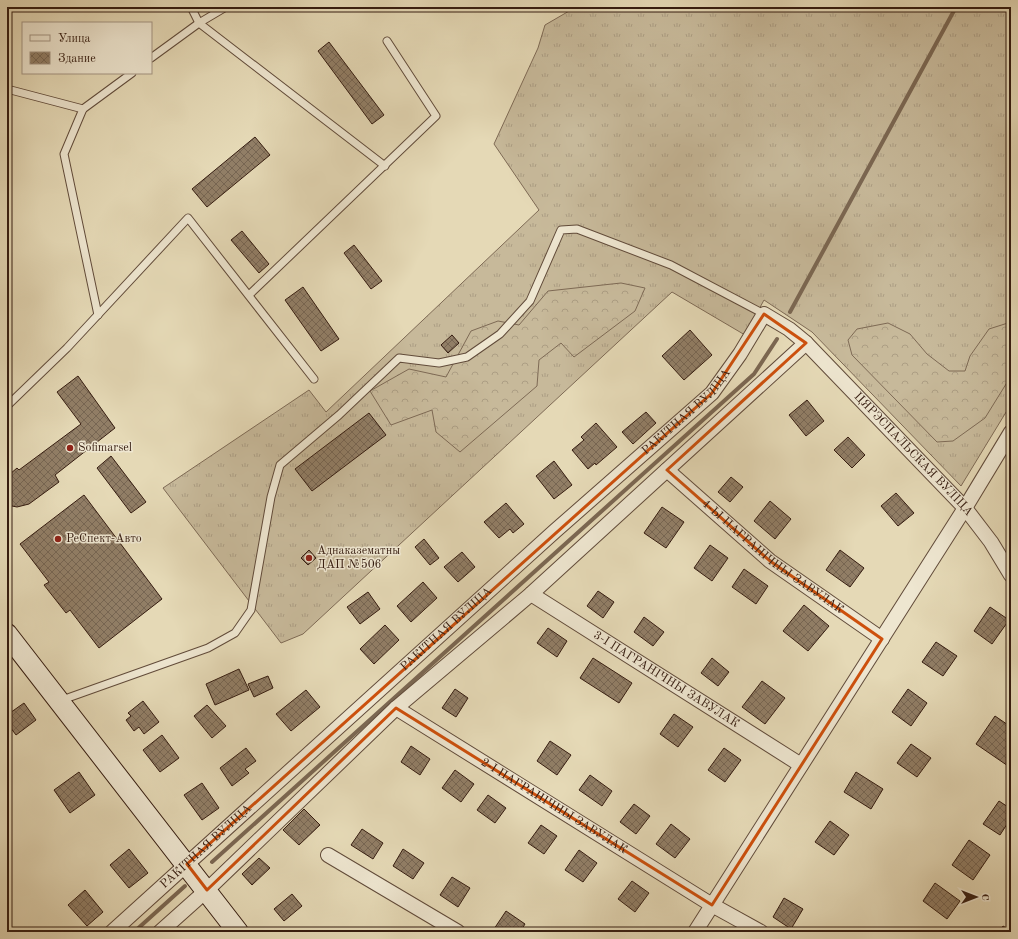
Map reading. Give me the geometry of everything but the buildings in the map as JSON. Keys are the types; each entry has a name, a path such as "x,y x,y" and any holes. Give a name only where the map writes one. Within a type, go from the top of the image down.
{"street":[{"name":"ЦЯРЭСПАЛЬСКАЯ ВУЛІЦА","path":"764,314 789,329 806,343 965,508 991,542 1011,575"},
{"name":"РАКІТНАЯ ВУЛІЦА","path":"112,932 712,392 740,354 764,314"},
{"path":"160,932 207,890 396,708 531,594 806,343"},
{"path":"695,932 965,508 1007,448 1011,432"},
{"name":"4-Ы ПАГРАНІЧНЫ ЗАВУЛАК","path":"667,470 770,561 882,638"},
{"name":"3-І ПАГРАНІЧНЫ ЗАВУЛАК","path":"531,594 801,765"},
{"path":"7,634 207,890 238,932"},
{"name":"2-І ПАГРАНІЧНЫ ЗАВУЛАК","path":"396,708 712,905 761,932"},
{"path":"328,855 458,932"}],"lane":[{"path":"192,7 199,23 385,166"},
{"path":"152,57 199,23 226,7"},
{"path":"249,295 436,116 387,41"},
{"path":"98,316 64,154 83,109 131,74"},
{"path":"7,89 83,109"},
{"path":"7,406 98,316 188,218 314,379"},
{"path":"60,701 208,648 234,633 251,610 271,497 280,465 339,415 399,358 438,363 467,357 500,334 530,301 561,230 577,229 671,265 764,314"}],"highlighted area":[{"path":"764,314 806,343 667,470 770,561 882,639 712,905 396,708 207,890 187,864 712,393"}],"green space":[{"path":"576,7 1011,7 1011,404 961,486 812,332 764,300 745,335 672,292 303,634 281,643 163,488 309,390 326,412 539,210 494,144 538,48 545,25"},
{"path":"621,283 645,288 635,311 574,357 561,343 539,360 537,386 460,452 436,432 432,410 391,425 370,391 409,369 446,377 471,331 498,321 519,325 548,291"},
{"path":"1011,322 1011,376 985,418 953,441 937,442 852,355 848,340 857,329 888,323 910,334 927,354 949,371 965,371 970,356 989,329"}],"waterway":[{"path":"790,312 956,7"},
{"path":"212,862 754,374 777,339"},
{"path":"134,932 185,886"}],"place":[{"name":"Sofimarsel","path":"70,448"},
{"name":"РеСпект-Авто","path":"58,539"},
{"name":"Аднаказематны ДАП №506","path":"309,558"}]}
